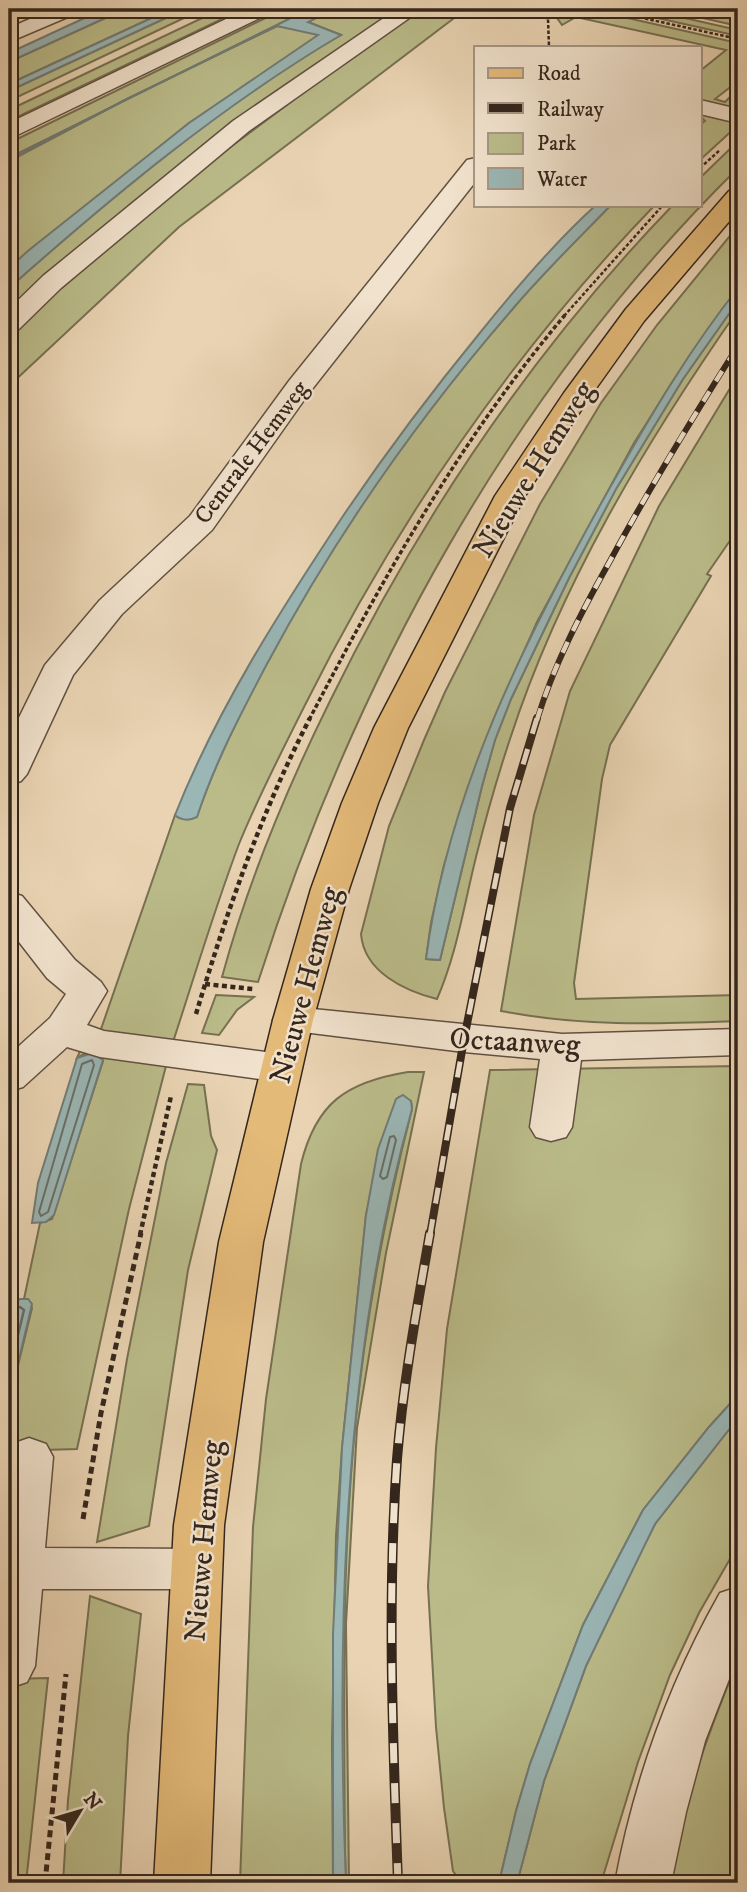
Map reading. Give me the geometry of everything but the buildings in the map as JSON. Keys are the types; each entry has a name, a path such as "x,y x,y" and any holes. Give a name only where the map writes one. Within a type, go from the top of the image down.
{"main road":[{"name":"Nieuwe Hemweg","path":"183,1883 199,1525 241,1242 293,1020 330,889 386,741 426,655 510,496 573,399 635,315 738,196"}],"street":[{"path":"9,36 69,9"},
{"path":"9,132 263,9"},
{"path":"9,323 62,273 241,126 411,9"},
{"path":"705,108 738,116"},
{"name":"Centrale Hemweg","path":"9,774 57,672 111,607 201,523 299,387 474,168"},
{"path":"9,904 61,969 87,991 72,1018 9,1077"},
{"name":"Octaanweg","path":"293,1020 464,1040 562,1047 738,1042"},
{"path":"59,1030 100,1044 281,1068"},
{"path":"551,1127 562,1047"},
{"path":"9,1666 13,1568 29,1457"},
{"path":"13,1568 196,1569"},
{"path":"643,1883 650,1847 686,1716 725,1630 738,1608"}],"path":[{"path":"529,9 548,19 550,46"},
{"path":"602,9 738,39"}],"green space":[{"path":"125,9 171,9 9,84 9,62"},
{"path":"185,9 203,9 9,101 9,91"},
{"path":"221,9 243,9 9,121 9,110"},
{"path":"284,9 309,9 9,158 9,143"},
{"path":"333,9 399,9 214,139 133,202 9,312 9,288 127,185 253,90 341,35 308,22"},
{"path":"434,9 466,9 179,227 9,386 9,333 96,254 178,186 354,55 413,15"},
{"path":"541,9 588,9 738,43 738,81 715,99 725,102 738,89 738,111 702,102 702,69 726,50 576,17 562,25 557,18"},
{"path":"617,9 645,9 738,30 738,36"},
{"path":"663,9 713,9 738,14 738,26"},
{"path":"277,26 314,32 318,37 189,123 9,268 9,161 125,100"},
{"path":"706,111 738,120 738,125 702,158 702,123 705,121 702,114"},
{"path":"738,141 738,168 656,255 580,347 512,444 449,545 392,650 342,758 297,869 258,982 222,977 256,871 298,768 401,567 482,440 572,318 672,206 702,206 702,176"},
{"path":"610,206 654,206 603,261 506,380 418,505 378,570 305,705 246,826 172,1045 100,1032 175,815 179,818 197,816 220,759 265,667 320,571 380,479 480,347"},
{"path":"738,226 738,288 690,355 634,443 537,622 492,723 444,865 426,959 440,960 495,740 511,699 569,578 616,489 683,379 738,301 738,310 639,463 580,570 530,682 510,739 444,982 437,999 412,991 388,978 378,969 364,947 361,934 389,826 424,740 445,692 540,504 601,403 657,325"},
{"path":"738,375 738,529 707,574 711,576 610,745 602,779 574,983 576,999 738,995 738,1021 591,1022 501,1011 534,815 570,691 659,506"},
{"path":"216,995 254,997 237,1010 219,1035 202,1033"},
{"path":"80,1051 167,1062 129,1209 77,1449 9,1451 9,1402 32,1308 28,1299 24,1299 40,1223 52,1219 103,1061 84,1054 77,1058"},
{"path":"738,1066 738,1395 643,1510 583,1625 530,1764 499,1883 462,1883 453,1871 444,1808 436,1727 428,1586 436,1448 447,1329 490,1070"},
{"path":"408,1072 424,1072 386,1253 357,1428 346,1624 349,1883 346,1883 345,1853 344,1694 347,1534 359,1388 370,1308 393,1188 412,1109 411,1101 399,1097 392,1113 366,1215 342,1448 336,1536 332,1742 333,1883 240,1883 253,1527 266,1399 301,1164 315,1125 337,1099 367,1082"},
{"path":"188,1084 204,1085 211,1136 217,1150 188,1270 149,1526 97,1542 127,1359 166,1163"},
{"path":"738,1418 738,1545 699,1613 670,1675 638,1762 601,1883 517,1883 544,1781 586,1666 615,1602 655,1524"},
{"path":"90,1596 141,1614 128,1736 120,1883 63,1883 68,1800"},
{"path":"738,1661 738,1883 664,1883 696,1770"},
{"path":"48,1678 26,1883 9,1883 9,1679"}],"water":[{"path":"104,9 125,9 9,62 9,53"},
{"path":"171,9 185,9 9,91 9,84"},
{"path":"309,9 333,9 308,22 341,35 253,92 169,154 9,288 9,268 29,250 189,123 318,35 277,26 164,81"},
{"path":"112,107 9,161 9,158"},
{"path":"595,206 610,206 516,305 414,432 351,522 294,615 238,719 197,817 186,820 175,815 210,737 251,661 343,516 443,379 521,284"},
{"path":"738,288 738,301 683,379 616,489 569,578 511,699 495,740 482,786 440,960 426,959 437,896 453,834 496,713 522,654 641,433 687,359"},
{"path":"92,1053 103,1060 54,1215 46,1222 32,1223 38,1183 77,1058"},
{"path":"403,1095 411,1101 412,1109 389,1203 371,1298 349,1493 342,1689 346,1883 333,1883 333,1634 342,1448 366,1215 378,1149 396,1099"},
{"path":"28,1299 32,1304 9,1402 9,1304"},
{"path":"738,1395 738,1418 655,1524 586,1666 544,1781 517,1883 499,1883 530,1764 583,1625 643,1510"}],"railway":[{"path":"537,720 560,658 589,599 656,479 738,346"},
{"path":"430,1235 464,1039 510,808 537,718"},
{"path":"398,1883 392,1671 394,1512 403,1402 430,1233"}]}
